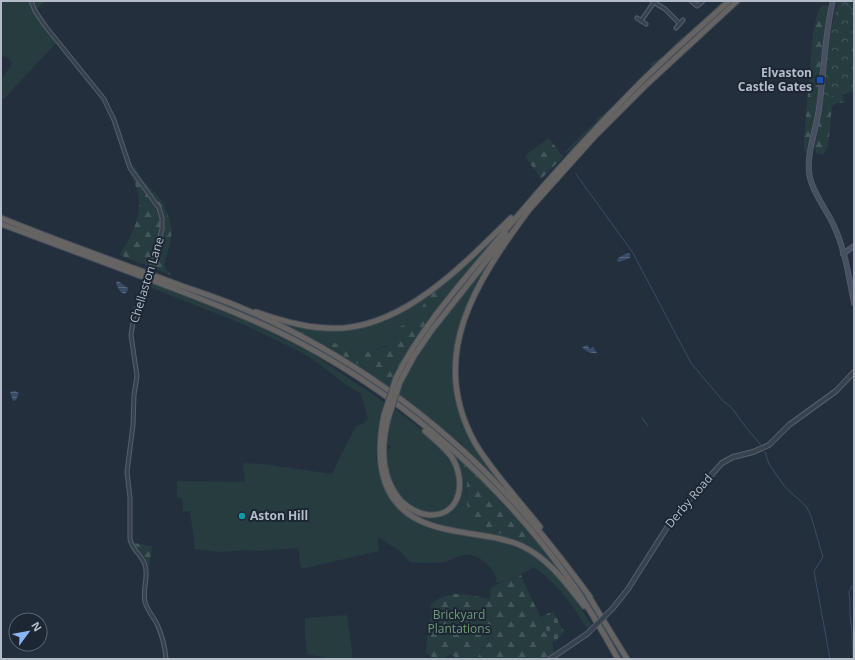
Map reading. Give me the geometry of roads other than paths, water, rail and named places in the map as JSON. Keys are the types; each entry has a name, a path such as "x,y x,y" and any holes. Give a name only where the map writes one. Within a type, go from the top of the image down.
{"highway":[{"path":"595,619 555,571 530,550 502,539 431,526 412,516 401,507 387,488 381,470 379,458 380,441 398,380 413,349 470,272 529,201 579,146 641,82 729,1"},
{"path":"398,380 440,319 495,249 590,141 638,92 737,1"},
{"path":"1,218 238,306 283,321 314,327 345,328 394,314 412,303 444,280 529,201"},
{"path":"528,211 490,266 465,315 456,354 456,376 464,419 480,450 554,544 590,597 628,659"},
{"path":"1,224 170,287 257,322 303,344 396,404 449,447 504,499 554,559 585,601 618,659"},
{"path":"238,306 330,353 388,391 448,438 492,479 523,511 590,597"},
{"path":"386,417 384,462 387,477 395,492 404,504 419,513 431,515 439,514 447,510 454,503 460,491 460,477 458,468 451,456 442,446 406,415 396,404"}],"main road":[{"path":"833,1 829,14 819,108 809,157 809,168 811,182 834,226 843,251 854,303"},
{"path":"843,251 854,246"}],"street":[{"name":"Chellaston Lane","path":"31,1 35,11 46,27 104,99 114,120 130,168 159,208 162,218 162,228 153,263 134,316 131,335 137,376 127,472 130,498 131,545 145,565 145,603 162,636 165,644 166,659"},
{"path":"691,1 697,6 703,1"},
{"path":"641,21 653,2 666,9 680,24"},
{"path":"637,18 646,24"},
{"path":"676,28 683,20"},
{"name":"Derby Road","path":"550,659 586,634 613,608 628,589 673,518 722,463 733,457 769,446 789,425 836,391 854,372"}],"water":[{"path":"630,253 630,258 619,262 617,261 618,258"},
{"path":"118,281 128,288 125,294 118,288 116,283"},
{"path":"587,345 590,349 593,347 597,353 589,352 582,347"},
{"path":"15,391 19,393 16,400 13,401 10,392"}],"waterway":[{"path":"843,1 854,11"},
{"path":"576,174 633,253 691,363 723,401 731,407 761,445"},
{"path":"642,418 648,426"},
{"path":"765,452 769,464 785,487 806,506 811,516 823,557 814,571 830,659"},
{"path":"852,586 849,592 853,659"}],"place":[{"name":"Elvaston Castle Gates","path":"820,80"},
{"name":"Aston Hill","path":"242,516"}],"park label":[{"name":"Brickyard Plantations","path":"459,622"}]}
